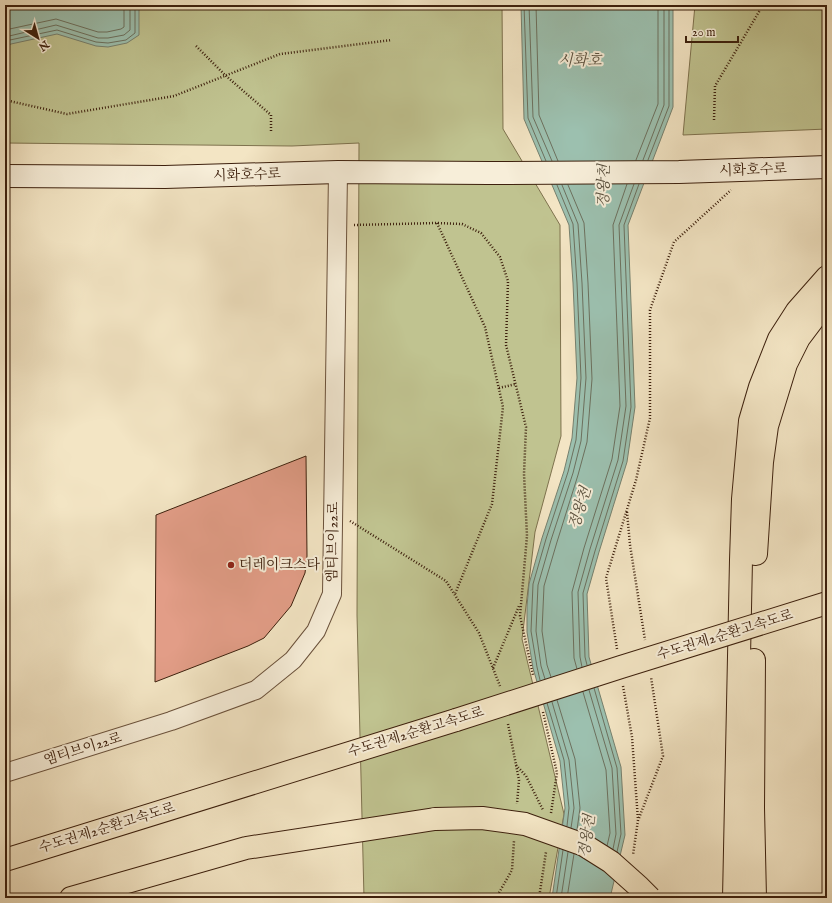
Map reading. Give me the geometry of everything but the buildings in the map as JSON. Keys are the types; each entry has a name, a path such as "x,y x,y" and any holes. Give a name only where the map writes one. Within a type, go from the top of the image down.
{"highway":[{"path":"734,898 742,530 750,421 760,387 779,339 797,311 827,277"},
{"path":"755,898 754,583 762,462 767,426 786,364 799,338 827,301"},
{"name":"수도권제2순환고속도로","path":"5,860 827,603"},
{"path":"71,898 246,848 435,818 482,818 525,824 584,845 611,862 650,898"}],"main road":[{"name":"시화호수로","path":"5,176 165,178 338,172 679,172 827,167"}],"street":[{"name":"엠티브이22로","path":"5,773 172,721 256,690 293,660 316,631 332,594 338,172"}],"path":[{"path":"714,120 715,86 763,5"},
{"path":"5,100 66,114 174,96 280,54 392,40"},
{"path":"196,46 271,115 271,132"},
{"path":"618,654 606,578 636,480 650,418 650,310 674,242 732,188"},
{"path":"337,226 438,223 462,224 481,234 500,257 508,281 506,345 526,427 524,474 527,536 520,616 534,676"},
{"path":"438,223 485,327 503,407 492,504 455,595"},
{"path":"499,388 516,384"},
{"path":"334,511 446,581 479,633 502,692"},
{"path":"492,668 521,602"},
{"path":"623,684 632,737 638,820 632,859"},
{"path":"541,706 557,773 551,816"},
{"path":"508,721 519,780 516,810"},
{"path":"516,765 526,776 546,816"},
{"path":"496,898 512,870 514,840"},
{"path":"539,898 547,845"}],"green space":[{"path":"5,5 502,5 503,129 560,225 561,436 535,532 522,639 564,814 549,898 364,898 357,615 359,143 292,146 5,143"},
{"path":"695,5 827,5 827,129 683,135"}],"water":[{"path":"5,5 139,5 139,35 127,43 108,47 96,46 57,34 11,44 5,47"},
{"path":"521,5 673,5 673,107 628,225 635,407 627,462 587,594 589,657 621,767 625,835 610,898 552,898 565,808 560,761 533,668 527,632 527,606 529,584 564,471 572,438 577,378 569,225 524,119"}],"place":[{"name":"더레이크스타","path":"231,565"}],"water label":[{"name":"시화호","path":"580,60"},
{"name":"정왕천","path":"604,186"},
{"name":"정왕천","path":"580,508"},
{"name":"정왕천","path":"587,836"}]}
